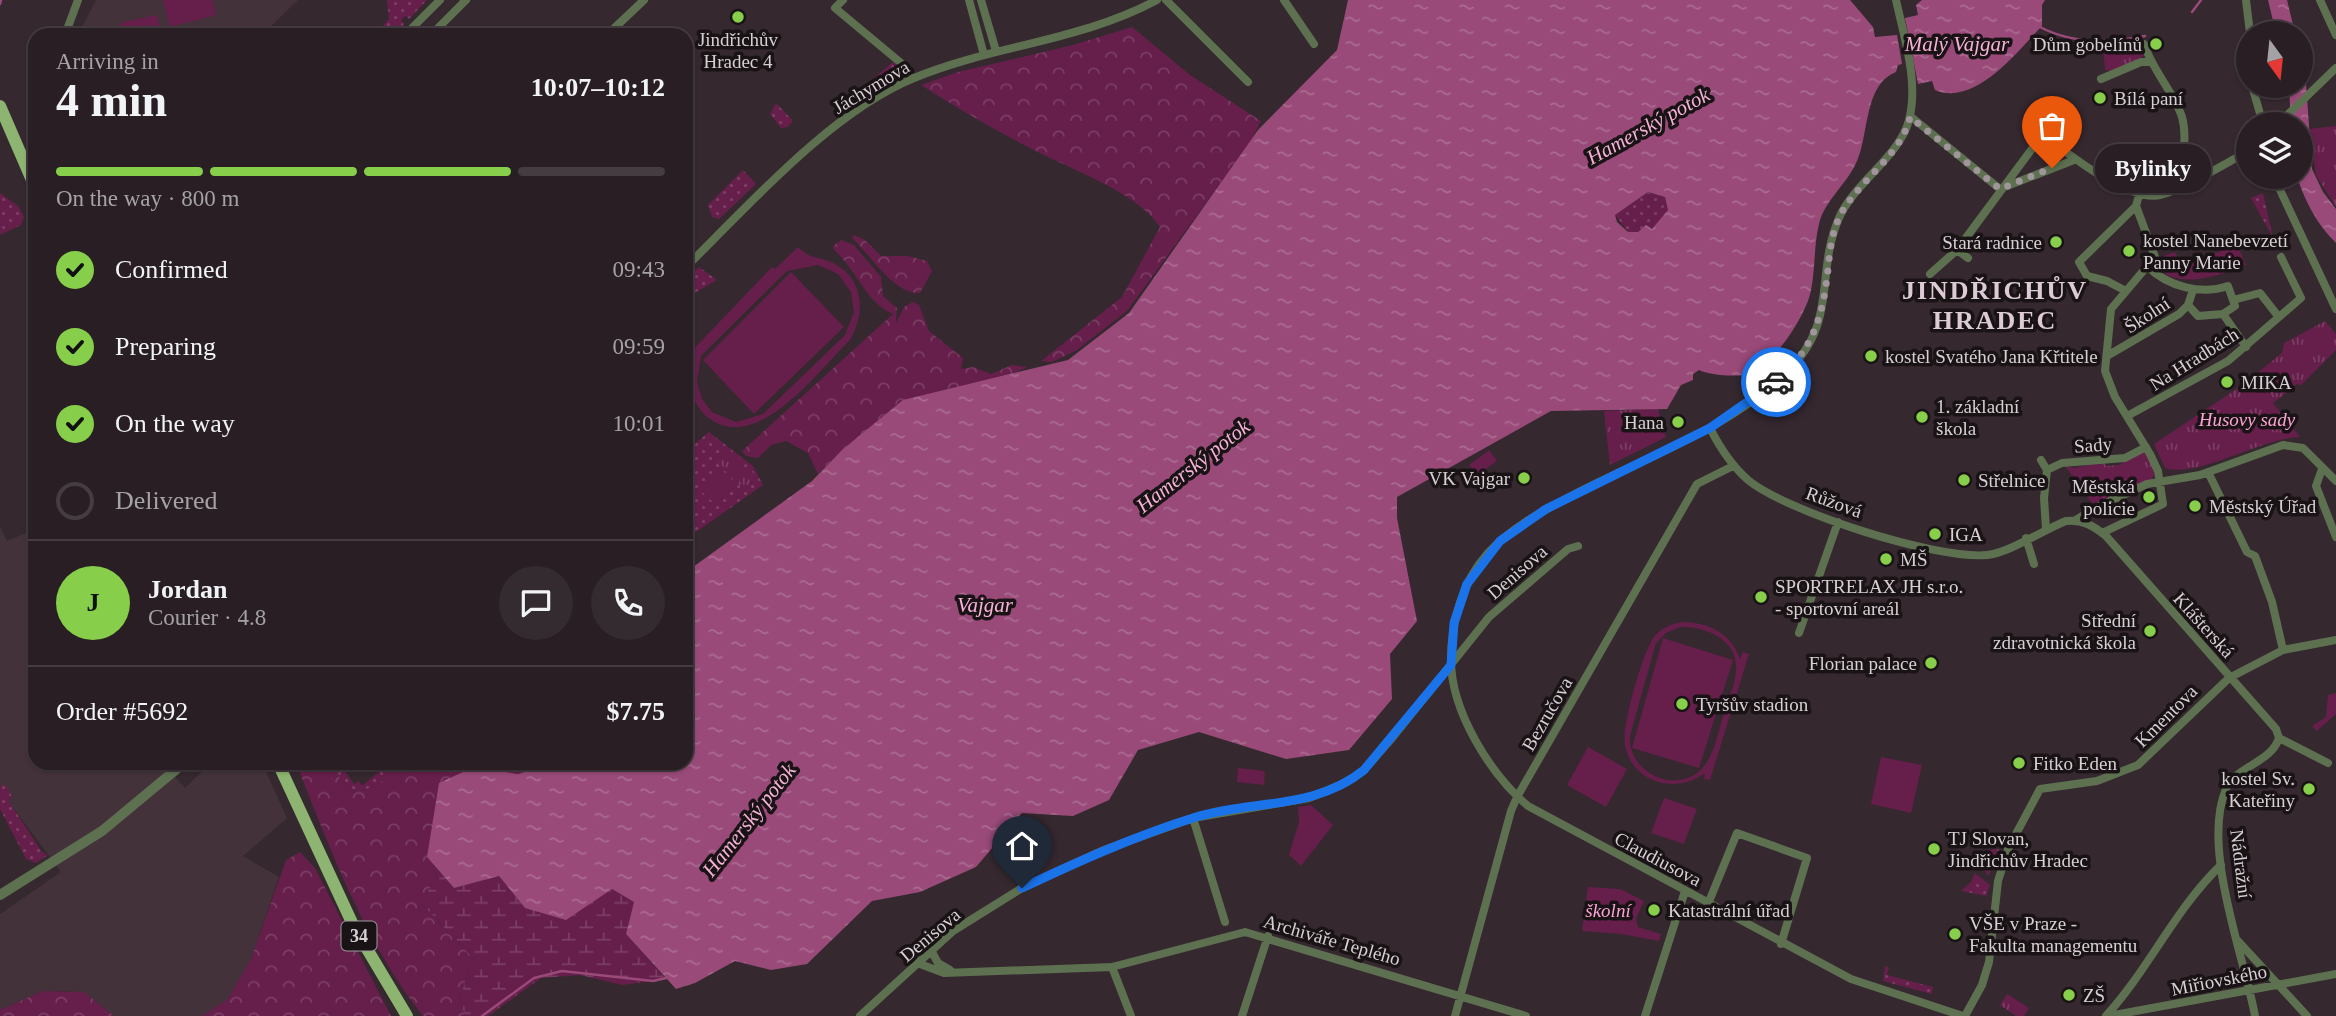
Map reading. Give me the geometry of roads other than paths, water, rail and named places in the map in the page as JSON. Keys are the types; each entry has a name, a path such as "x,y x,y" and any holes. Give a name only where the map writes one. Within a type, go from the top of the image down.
{"main road":[{"path":"0,106 28,171"},
{"name":"34","path":"281,770 354,927 407,1016"}],"street":[{"path":"67,28 77,0"},
{"path":"412,28 440,0"},
{"path":"438,28 466,0"},
{"path":"614,28 644,0"},
{"path":"843,0 835,8 901,63 911,79"},
{"path":"970,0 984,55"},
{"path":"981,0 996,51"},
{"name":"Jáchymova","path":"693,260 838,125 911,79 996,51 1087,30 1157,0"},
{"path":"1166,0 1248,82"},
{"path":"1284,0 1314,44"},
{"path":"1896,0 1910,67 1910,117 2000,189"},
{"path":"2246,0 2249,21"},
{"path":"2320,0 2336,35"},
{"path":"2144,44 2150,62 2182,117 2182,162 2175,188"},
{"path":"2101,79 2141,62 2150,62"},
{"path":"2290,112 2336,68"},
{"name":"Claudiusova","path":"1910,117 1903,133 1840,216 1831,240 1822,314 1810,344 1792,366 1766,391 1710,428 1546,509 1500,541 1467,584 1454,623 1451,665 1457,696 1472,730 1507,786 1517,797 1547,818 1851,979 1964,1016"},
{"path":"1930,274 1957,250 2043,134 2074,160 2139,195 2160,195 2236,158"},
{"path":"2000,189 2074,160"},
{"path":"2280,189 2336,309"},
{"path":"2124,290 2107,281 2087,276 2079,262 2136,206 2139,195"},
{"path":"2076,520 2102,533 2163,504 2159,480 2147,447 2115,397 2105,371 2111,309 2124,290 2154,261 2155,252 2136,206"},
{"path":"1957,250 1968,258"},
{"name":"Na Hradbách","path":"2129,415 2228,361 2301,298 2281,257"},
{"path":"2148,267 2155,273 2193,290 2228,286 2233,300 2232,310 2223,314 2198,316 2188,305"},
{"name":"Školní","path":"2107,356 2149,334 2188,305 2193,290"},
{"path":"2233,300 2260,293 2277,316"},
{"path":"2223,314 2246,347"},
{"name":"Růžová","path":"1710,428 1733,466 1750,481 1773,495 1838,522 1932,548 1978,555 1996,553 2026,538"},
{"path":"2034,564 2026,538 2076,520 2095,508 2159,480 2208,472 2292,444 2303,448 2336,481"},
{"name":"Sady","path":"2048,470 2062,463 2125,458 2147,447"},
{"path":"2041,460 2048,470 2044,498 2046,529"},
{"name":"Bezručova","path":"1455,1016 1517,797 1697,484 1733,466"},
{"path":"2322,469 2316,479 2316,486 2336,537"},
{"path":"2208,472 2247,552 2255,556 2272,602 2283,650"},
{"path":"1799,633 1838,522"},
{"name":"Klášterská","path":"2102,533 2276,729 2279,738"},
{"name":"Denisova","path":"860,1016 953,931 1022,888 1104,850 1193,818 1309,798 1347,782 1371,762 1489,617 1568,549 1578,546"},
{"name":"Kmentova","path":"1964,1016 1982,985 1989,962 1998,881 2008,849 2040,789 2097,780 2138,765 2230,678 2283,650 2336,639"},
{"path":"2279,738 2332,765"},
{"name":"Nádražní","path":"2255,1016 2221,865 2219,820 2225,791 2230,782 2275,748 2279,738"},
{"path":"0,895 102,831 176,770"},
{"path":"1193,818 1225,922"},
{"path":"1709,904 1737,833 1807,858 1781,944"},
{"path":"2107,1016 2165,933 2221,865"},
{"path":"1645,1016 1685,891"},
{"name":"Archiváře Teplého","path":"920,964 936,972 1112,967 1227,934 1245,932 1268,936 1526,1016"},
{"path":"1242,1016 1268,936"},
{"path":"2237,940 2307,1016"},
{"path":"932,952 938,963 953,971"},
{"path":"1112,967 1131,1016"},
{"name":"Miřiovského","path":"2107,1016 2336,974"},
{"path":"2125,993 2130,1003 2143,1010"}],"water":[{"name":"Vajgar","path":"1348,0 1850,0 1873,27 1875,37 1897,35 1902,64 1878,87 1869,111 1857,161 1822,216 1817,233 1811,289 1805,308 1786,341 1760,368 1746,375 1725,375 1699,370 1693,374 1693,380 1681,385 1667,409 1551,411 1397,497 1397,518 1417,621 1390,654 1392,699 1349,750 1286,759 1199,732 1138,750 1109,800 1073,816 1022,813 976,867 920,892 872,901 807,964 771,970 735,961 695,983 676,989 626,934 634,902 612,889 566,920 525,908 499,876 454,888 427,857 439,783 467,770 518,774 531,770 693,770 693,567 812,481 842,450 903,400 1068,360 1129,313 1258,130 1337,50","holes":["1648,192 1665,197 1668,210 1652,229 1646,225 1638,232 1628,232 1617,222 1615,215"]},
{"name":"Malý Vajgar","path":"1922,0 2045,0 2042,5 2042,26 2008,62 1980,84 1965,91 1950,93 1935,90 1932,81 1918,84 1905,18 1918,15 1916,5"},
{"path":"2268,0 2287,0 2292,21 2273,21"},
{"path":"2290,98 2307,98 2308,112 2290,112"},
{"path":"2313,171 2323,192 2336,209 2336,243 2312,212 2302,189 2313,189"}],"waterway":[{"path":"0,4 1,0"},
{"path":"2192,12 2201,0"},
{"path":"2040,27 2065,37 2091,41 2145,36"},
{"name":"Hamerský potok","path":"482,1016 534,978 562,971 653,981 666,978"}],"place":[{"name":"Jindřichův Hradec 4","path":"738,17"},
{"name":"Dům gobelínů","path":"2156,44"},
{"name":"Bílá paní","path":"2100,98"},
{"name":"Bylinky","path":"2052,168"},
{"name":"Stará radnice","path":"2056,242"},
{"name":"kostel Nanebevzetí Panny Marie","path":"2129,251"},
{"name":"kostel Svatého Jana Křtitele","path":"1871,356"},
{"name":"MIKA","path":"2227,382"},
{"name":"1. základní škola","path":"1922,417"},
{"name":"Hana","path":"1678,422"},
{"name":"VK Vajgar","path":"1524,478"},
{"name":"Střelnice","path":"1964,480"},
{"name":"Městská policie","path":"2149,497"},
{"name":"Městský Úřad","path":"2195,506"},
{"name":"IGA","path":"1935,534"},
{"name":"MŠ","path":"1886,559"},
{"name":"SPORTRELAX JH s.r.o. - sportovní areál","path":"1761,597"},
{"name":"Střední zdravotnická škola","path":"2150,631"},
{"name":"Florian palace","path":"1931,663"},
{"name":"Tyršův stadion","path":"1682,704"},
{"name":"Fitko Eden","path":"2019,763"},
{"name":"kostel Sv. Kateřiny","path":"2309,789"},
{"name":"TJ Slovan, Jindřichův Hradec","path":"1934,849"},
{"name":"Katastrální úřad","path":"1654,910"},
{"name":"VŠE v Praze - Fakulta managementu","path":"1955,934"},
{"name":"ZŠ","path":"2069,995"}],"district":[{"name":"JINDŘICHŮV HRADEC","path":"1995,305"}],"park label":[{"name":"Husovy sady","path":"2247,419"},
{"name":"školní","path":"1608,910"}]}
